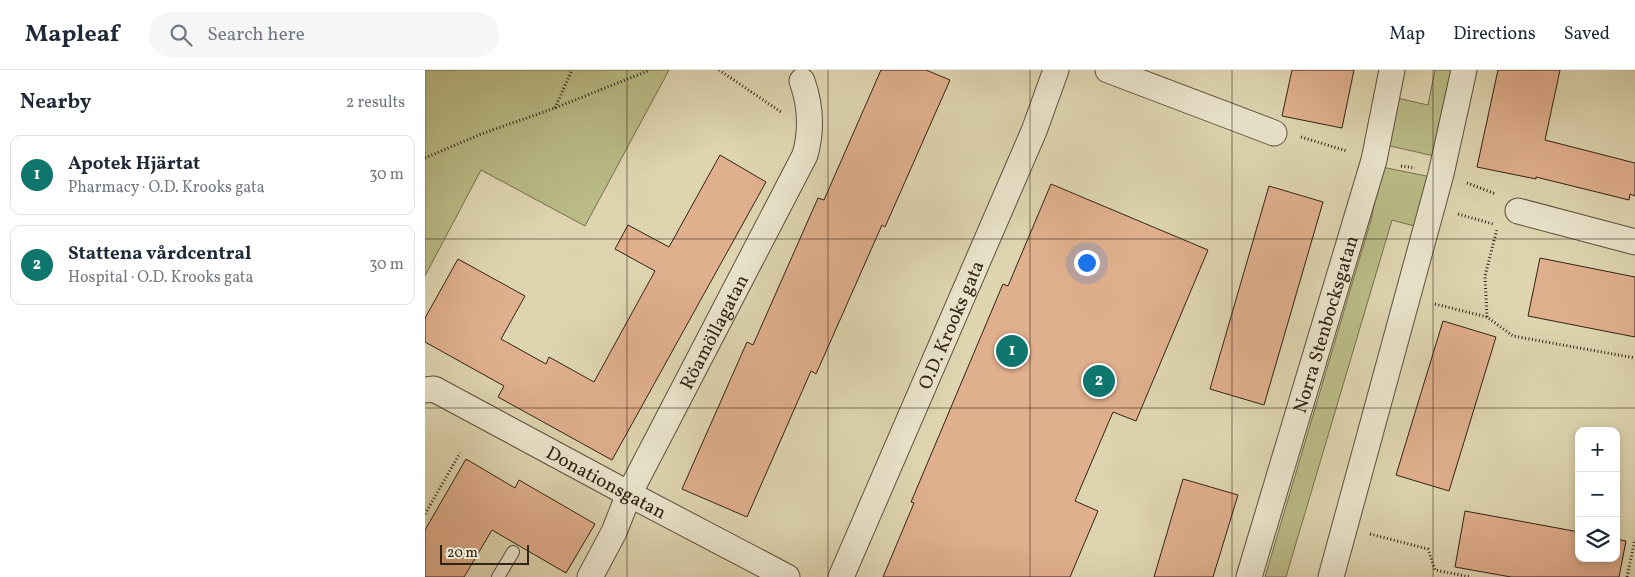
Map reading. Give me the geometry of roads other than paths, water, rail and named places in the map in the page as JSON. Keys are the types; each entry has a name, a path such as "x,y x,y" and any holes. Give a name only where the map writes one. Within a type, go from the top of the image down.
{"street":[{"name":"O.D. Krooks gata","path":"841,577 1033,131 1056,70"},
{"path":"1109,70 1274,133"},
{"name":"Norra Stenbocksgatan","path":"1249,577 1374,160 1392,70"},
{"path":"1331,577 1441,174 1464,70"},
{"name":"Röamöllagatan","path":"590,577 613,532 629,494 805,155 810,137 808,98 802,81"},
{"path":"1518,211 1635,242"},
{"name":"Donationsgatan","path":"425,390 434,389 787,577"}],"lane":[{"path":"498,577 513,552"}],"place":[{"name":"Apotek Hjärtat","path":"1012,351"},
{"name":"Stattena vårdcentral","path":"1099,381"}]}
